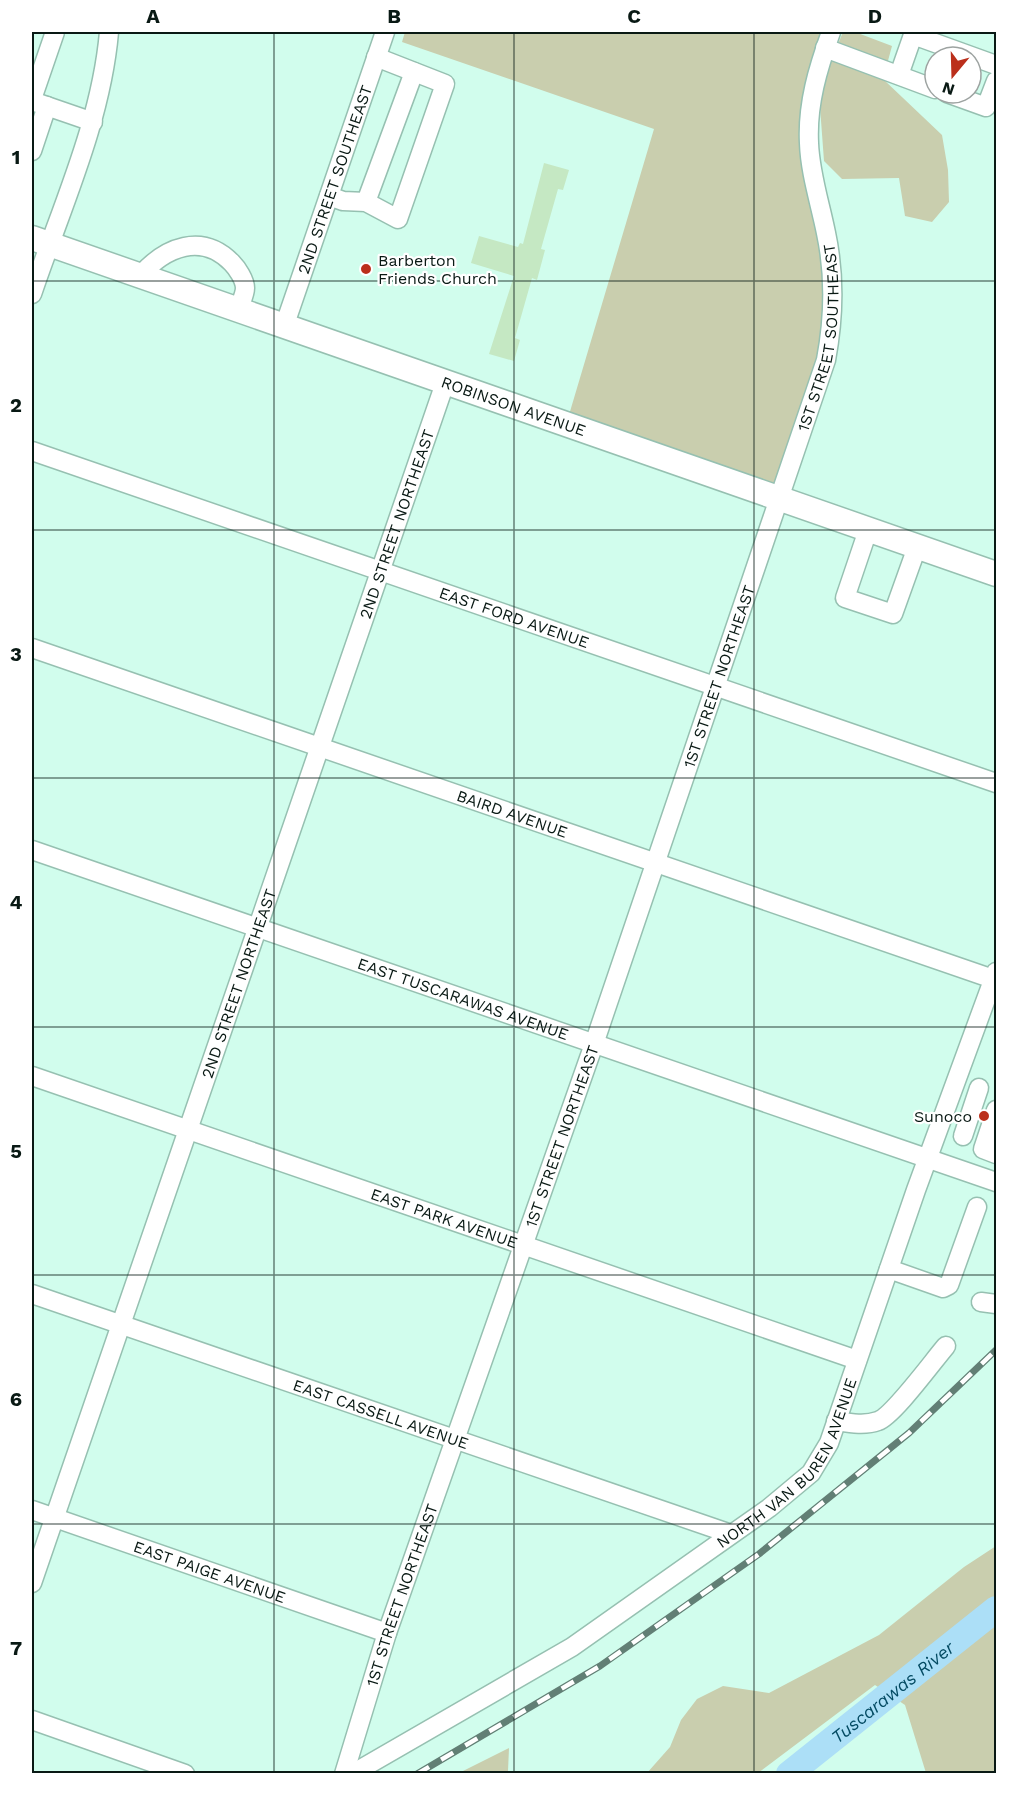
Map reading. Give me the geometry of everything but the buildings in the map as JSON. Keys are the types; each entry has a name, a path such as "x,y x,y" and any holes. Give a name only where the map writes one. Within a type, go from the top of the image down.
{"main road":[{"name":"ROBINSON AVENUE","path":"40,241 996,574"}],"street":[{"path":"32,148 37,102 36,70 56,32"},
{"path":"32,294 40,241 93,122 102,85 109,32"},
{"name":"2ND STREET SOUTHEAST","path":"284,327 385,32"},
{"path":"899,75 913,35 996,65"},
{"path":"828,40 923,84"},
{"name":"1ST STREET SOUTHEAST","path":"781,500 826,360 831,334 833,270 809,145 810,107 828,40"},
{"path":"329,196 343,201 366,202 398,219 445,84 376,57"},
{"path":"366,202 414,72"},
{"path":"980,105 986,107 996,81"},
{"path":"37,102 93,122"},
{"path":"140,276 152,262 170,250 188,245 213,249 235,266 242,278 245,288 238,311"},
{"name":"2ND STREET NORTHEAST","path":"32,1583 186,1129 445,383"},
{"name":"EAST FORD AVENUE","path":"32,451 996,783"},
{"name":"1ST STREET NORTHEAST","path":"344,1773 387,1633 594,1044 781,500"},
{"path":"868,530 845,598 893,614 917,547"},
{"name":"BAIRD AVENUE","path":"32,648 996,977"},
{"name":"EAST TUSCARAWAS AVENUE","path":"32,850 996,1182"},
{"name":"NORTH VAN BUREN AVENUE","path":"352,1773 564,1652 731,1534 812,1473 829,1443 889,1269 996,977"},
{"name":"EAST PARK AVENUE","path":"32,1076 857,1360"},
{"path":"958,1080 991,1093 996,1102"},
{"path":"979,1088 984,1144"},
{"path":"967,1172 984,1144 996,1110"},
{"path":"941,1128 984,1144"},
{"path":"889,1269 943,1288 949,1285 977,1207"},
{"name":"EAST CASSELL AVENUE","path":"32,1294 731,1534"},
{"path":"836,1420 854,1424 879,1421 895,1407 946,1346"},
{"name":"EAST PAIGE AVENUE","path":"32,1510 387,1633"},
{"path":"32,1720 185,1773"}],"green space":[{"path":"405,32 823,32 809,72 833,296 781,500 566,425 654,129 402,42"},
{"path":"843,32 855,32 892,46 883,79 942,135 948,170 949,202 932,222 905,216 899,178 842,179 824,161 820,107 825,75"},
{"path":"996,1546 996,1773 926,1773 905,1705 875,1685 758,1773 647,1773 670,1747 681,1720 697,1699 723,1686 769,1693 879,1635 964,1567"},
{"path":"509,1748 508,1771 504,1773 459,1773"}],"waterway":[{"name":"Tuscarawas River","path":"789,1774 996,1609"}],"railway":[{"path":"417,1774 600,1666 759,1554 909,1433 996,1350"}],"place":[{"name":"Barberton Friends Church","path":"366,269"},
{"name":"Sunoco","path":"984,1116"}]}
